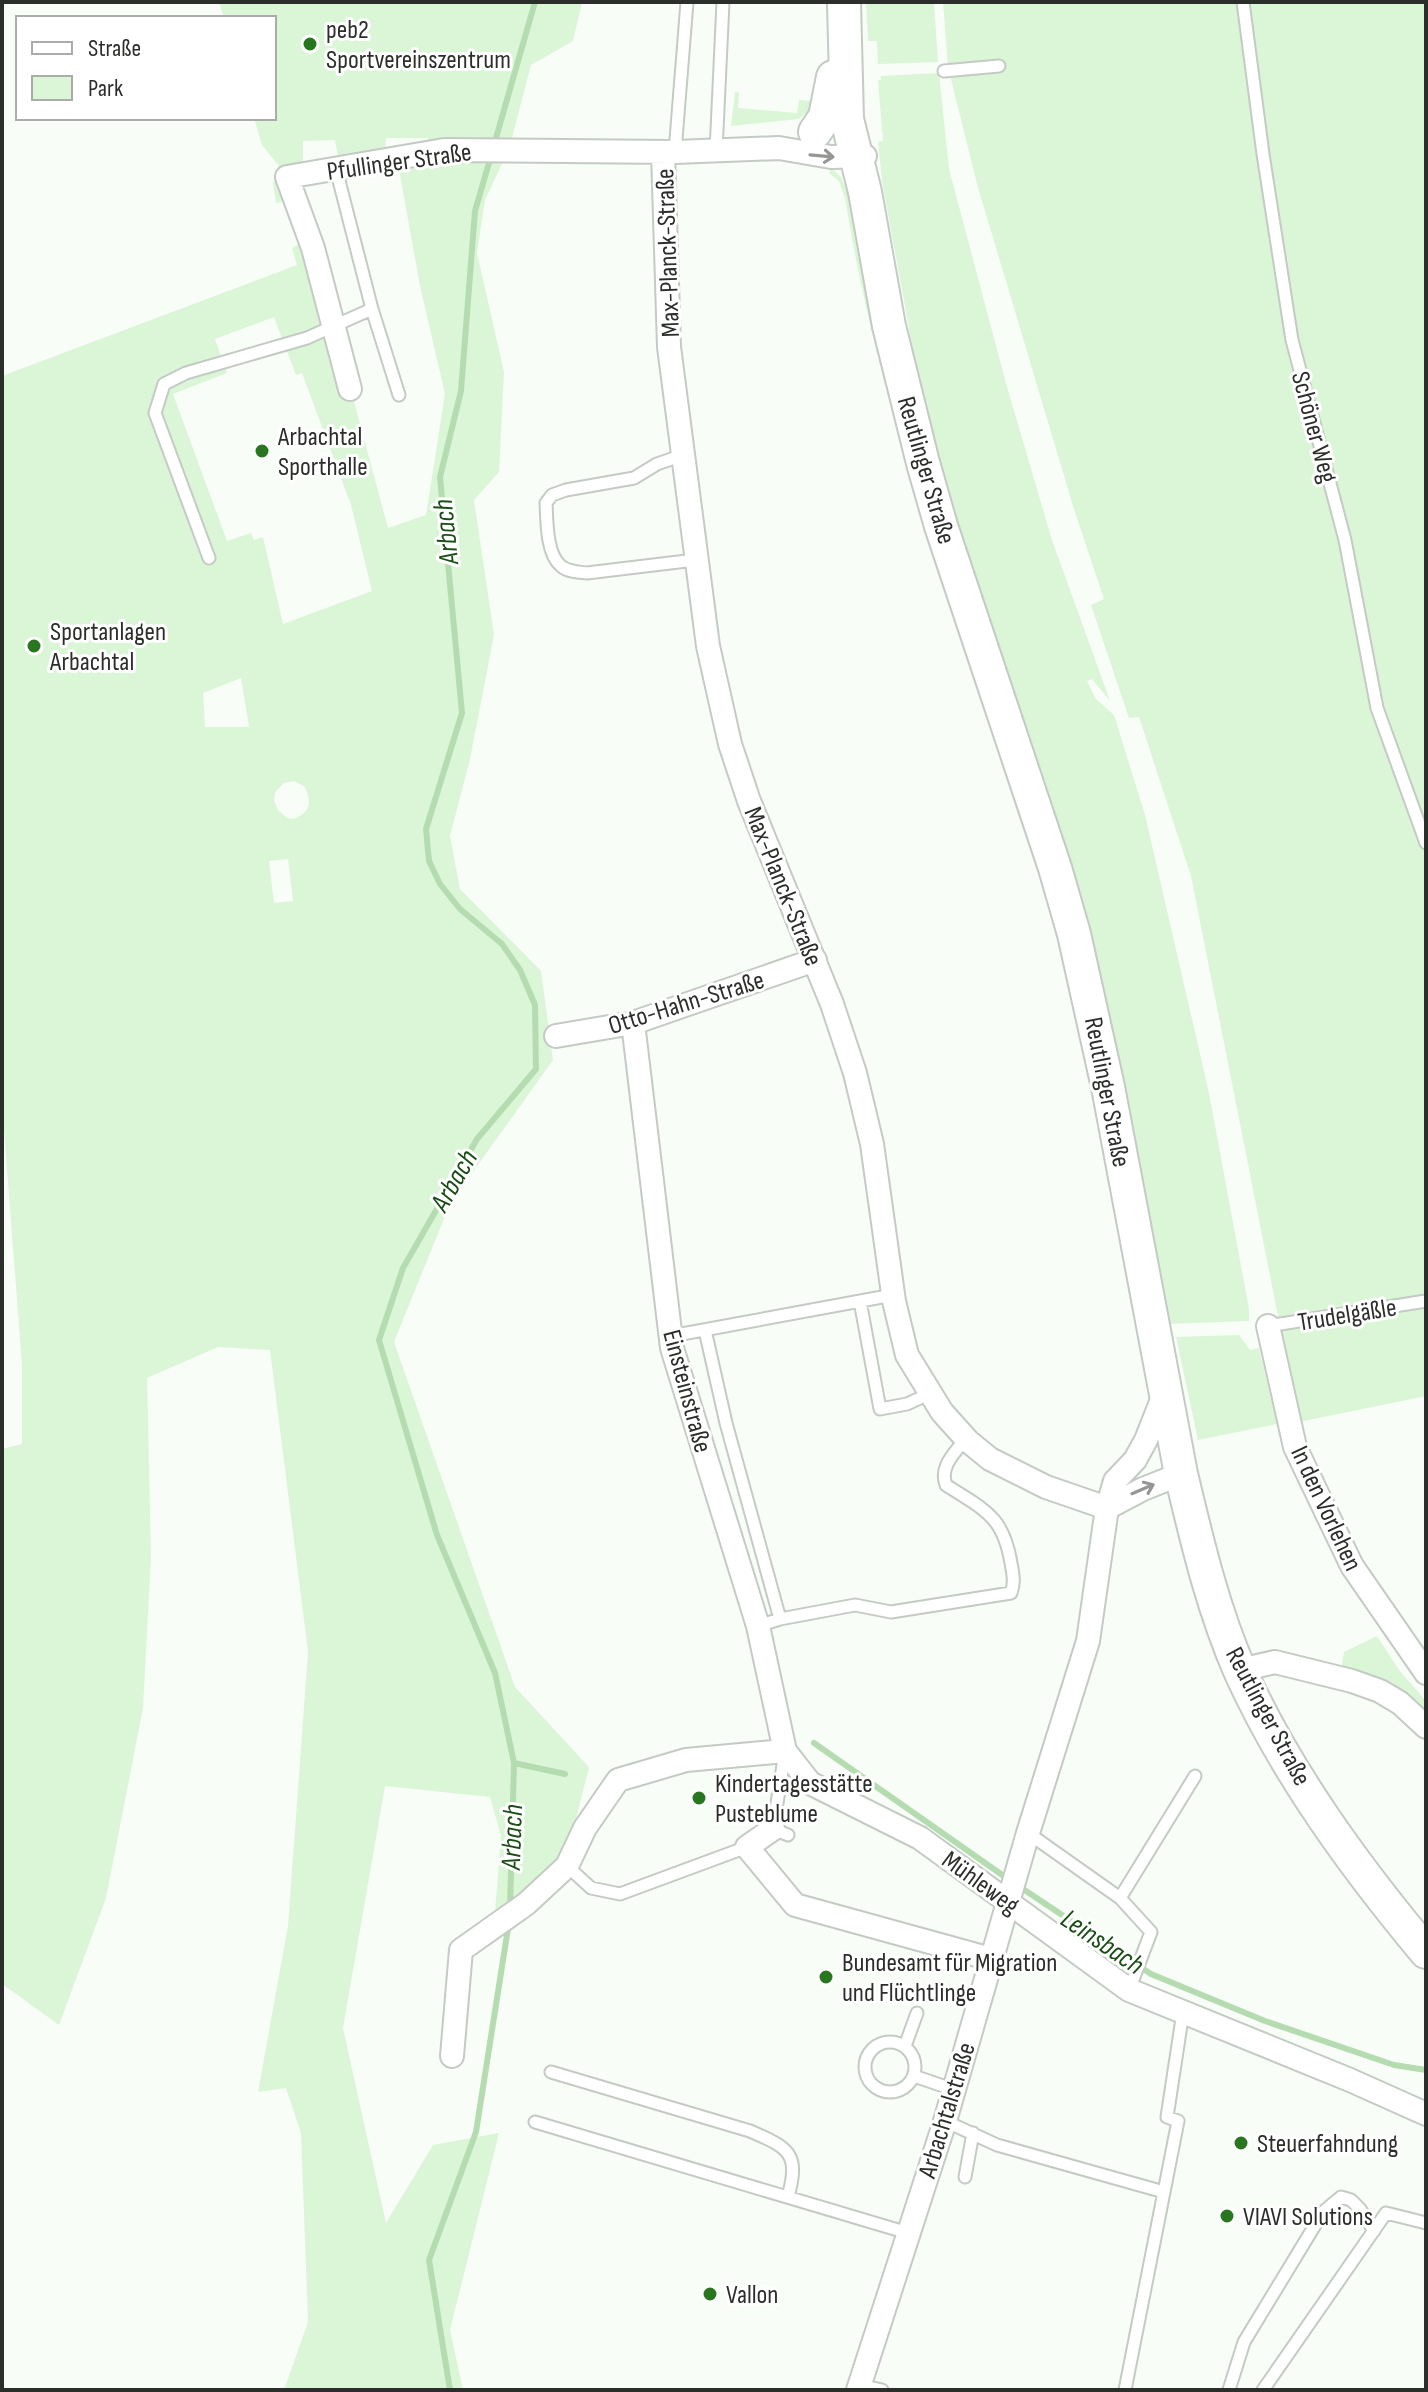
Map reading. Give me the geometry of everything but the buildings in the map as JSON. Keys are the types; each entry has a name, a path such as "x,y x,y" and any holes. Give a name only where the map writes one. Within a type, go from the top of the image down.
{"main road":[{"path":"815,132 825,117 829,102 848,6"},
{"name":"Reutlinger Straße","path":"848,6 847,119 860,148 889,326 923,463 1055,868 1092,1007 1181,1474 1207,1576 1240,1670 1278,1742 1352,1860 1426,1952"}],"street":[{"path":"815,132 826,131 860,148"},
{"name":"Pfullinger Straße","path":"779,148 815,132"},
{"name":"Pfullinger Straße","path":"350,389 313,248 287,177 444,150 669,152 779,148 820,156 860,148"},
{"name":"Max-Planck-Straße","path":"669,152 669,347 708,646 732,753 845,1038 864,1105 899,1330 907,1355 929,1394 966,1438 990,1459 1046,1487 1107,1508"},
{"name":"Otto-Hahn-Straße","path":"556,1036 633,1023 815,960"},
{"name":"Einsteinstraße","path":"633,1023 672,1348 769,1623 785,1751"},
{"name":"In den Vorlehen","path":"1268,1326 1295,1447 1352,1566 1426,1673"},
{"name":"Arbachtalstraße","path":"859,2387 945,2121 1028,1833 1088,1641 1107,1508 1115,1481 1135,1460 1165,1392"},
{"path":"1135,1460 1159,1460 1181,1474"},
{"path":"1107,1508 1181,1474"},
{"path":"1240,1670 1275,1662 1352,1681 1380,1691 1400,1703 1426,1727"},
{"path":"452,2056 461,1950 526,1904 567,1866 585,1828 618,1780 686,1760 785,1751"},
{"name":"Mühleweg","path":"785,1751 810,1783 920,1838 1131,1984 1183,2012 1426,2114"},
{"path":"780,1832 747,1847 795,1905 991,1959"}],"lane":[{"name":"Max-Planck-Straße","path":"669,152 687,2"},
{"path":"716,151 723,2"},
{"name":"Schöner Weg","path":"1243,2 1292,340 1345,540 1377,708 1426,843"},
{"path":"944,71 999,66"},
{"path":"336,169 372,309 399,395"},
{"path":"209,558 155,413 164,384 186,373 307,338 372,309"},
{"path":"683,455 657,464 634,478 552,495 546,503 548,527 553,554 560,566 570,571 587,573 695,560"},
{"path":"671,1336 893,1295"},
{"path":"860,1301 880,1409 907,1404 929,1394"},
{"name":"Trudelgäßle","path":"1268,1326 1426,1301"},
{"path":"705,1330 769,1623 855,1605 891,1612 1011,1593 1014,1584 1007,1541 998,1522 946,1485 943,1476 946,1465 966,1438"},
{"path":"780,1832 785,1751"},
{"path":"1120,1898 1195,1776"},
{"path":"1028,1833 1120,1898 1151,1932 1131,1984"},
{"path":"567,1866 591,1888 620,1894 747,1847"},
{"path":"1125,2390 1178,2121 1167,2117 1183,2012"},
{"path":"905,2046 917,2013"},
{"path":"890,2041 905,2046 915,2059 914,2076 903,2088 879,2089 868,2077 866,2061 875,2047 890,2041"},
{"path":"551,2072 750,2131 775,2142 786,2149 794,2167 788,2197"},
{"path":"914,2076 952,2089"},
{"path":"945,2121 997,2145 1164,2192"},
{"path":"535,2122 908,2233"},
{"path":"965,2177 973,2133"},
{"path":"1229,2390 1244,2342 1323,2212 1341,2197 1351,2200 1374,2231"},
{"path":"1263,2390 1386,2213 1426,2223"},
{"name":"Arbachtalstraße","path":"859,2387 882,2390"}],"green space":[{"path":"219,2 582,2 573,41 531,65 509,149 485,200 477,253 504,372 499,472 474,500 494,635 470,759 450,836 460,889 541,971 553,1060 450,1204 394,1342 515,1687 589,1767 567,1855 495,1912 501,1836 490,1797 385,1786 343,2028 386,2223 433,2145 499,2133 450,2330 463,2390 284,2390 308,2322 301,2133 286,2088 258,2092 288,1926 308,1652 270,1350 218,1347 147,1378 151,1557 143,1708 106,1898 59,2025 2,1984 2,1449 22,1444 22,1365 2,1104 2,376 297,265 292,248 310,238 388,528 426,515 445,394 420,286 397,158 428,153 428,138 386,138 384,161 340,168 335,140 303,141 303,174 295,199 276,203 273,183 279,166 262,145 255,120 276,120 276,16 223,16","holes":["274,317 296,375 302,373 351,505 372,591 283,624 263,537 254,540 251,533 227,541 173,394 227,373 215,339","241,678 249,727 205,727 203,693","294,781 304,786 308,797 307,810 294,819 287,818 278,810 274,801 275,792 284,783","288,859 293,901 274,903 269,861"]},
{"path":"866,2 934,2 938,62 878,64 877,41 868,41"},
{"path":"943,2 1426,2 1426,1396 1299,1422 1191,876 1139,717 1129,718 1091,605 1104,599 1073,506 977,184 948,67"},
{"path":"939,73 949,169 1007,387 1052,540 1110,701 1092,679 1087,681 1096,699 1114,715 1145,815 1209,1093 1249,1321 1167,1324 1093,941 930,443 882,181 878,142 883,141 878,80 881,76"},
{"path":"735,92 739,92 738,108 797,113 799,100 813,101 814,106 799,119 731,126"},
{"path":"832,168 841,177 849,196 879,351 1063,938 1095,1101 1050,910 900,438 860,279 845,198 839,181 829,173"},
{"path":"1239,1335 1250,1350 1259,1348 1277,1424 1198,1440 1176,1337"},
{"path":"1377,1636 1399,1670 1426,1701 1426,1718 1341,1671 1344,1652"}],"waterway":[{"name":"Arbach","path":"494,145 535,2"},
{"name":"Arbach","path":"491,156 475,211 461,391 440,477 462,713 426,829 429,861 440,884 460,909 502,944 520,970 535,1005 536,1069 477,1139 403,1268 379,1340 437,1535 495,1673 514,1763 510,1907"},
{"name":"Leinsbach","path":"814,1743 1008,1879"},
{"name":"Leinsbach","path":"514,1763 565,1774"},
{"name":"Leinsbach","path":"1017,1885 1151,1974 1265,2021 1394,2065 1426,2070"},
{"name":"Arbach","path":"450,2390 429,2260 476,2132 509,1922"}],"place":[{"name":"peb2 Sportvereinszentrum","path":"310,44"},
{"name":"Arbachtal Sporthalle","path":"262,451"},
{"name":"Sportanlagen Arbachtal","path":"34,646"},
{"name":"Kindertagesstätte Pusteblume","path":"699,1798"},
{"name":"Bundesamt für Migration und Flüchtlinge","path":"826,1977"},
{"name":"Steuerfahndung","path":"1241,2143"},
{"name":"VIAVI Solutions","path":"1227,2216"},
{"name":"Vallon","path":"710,2294"}]}
